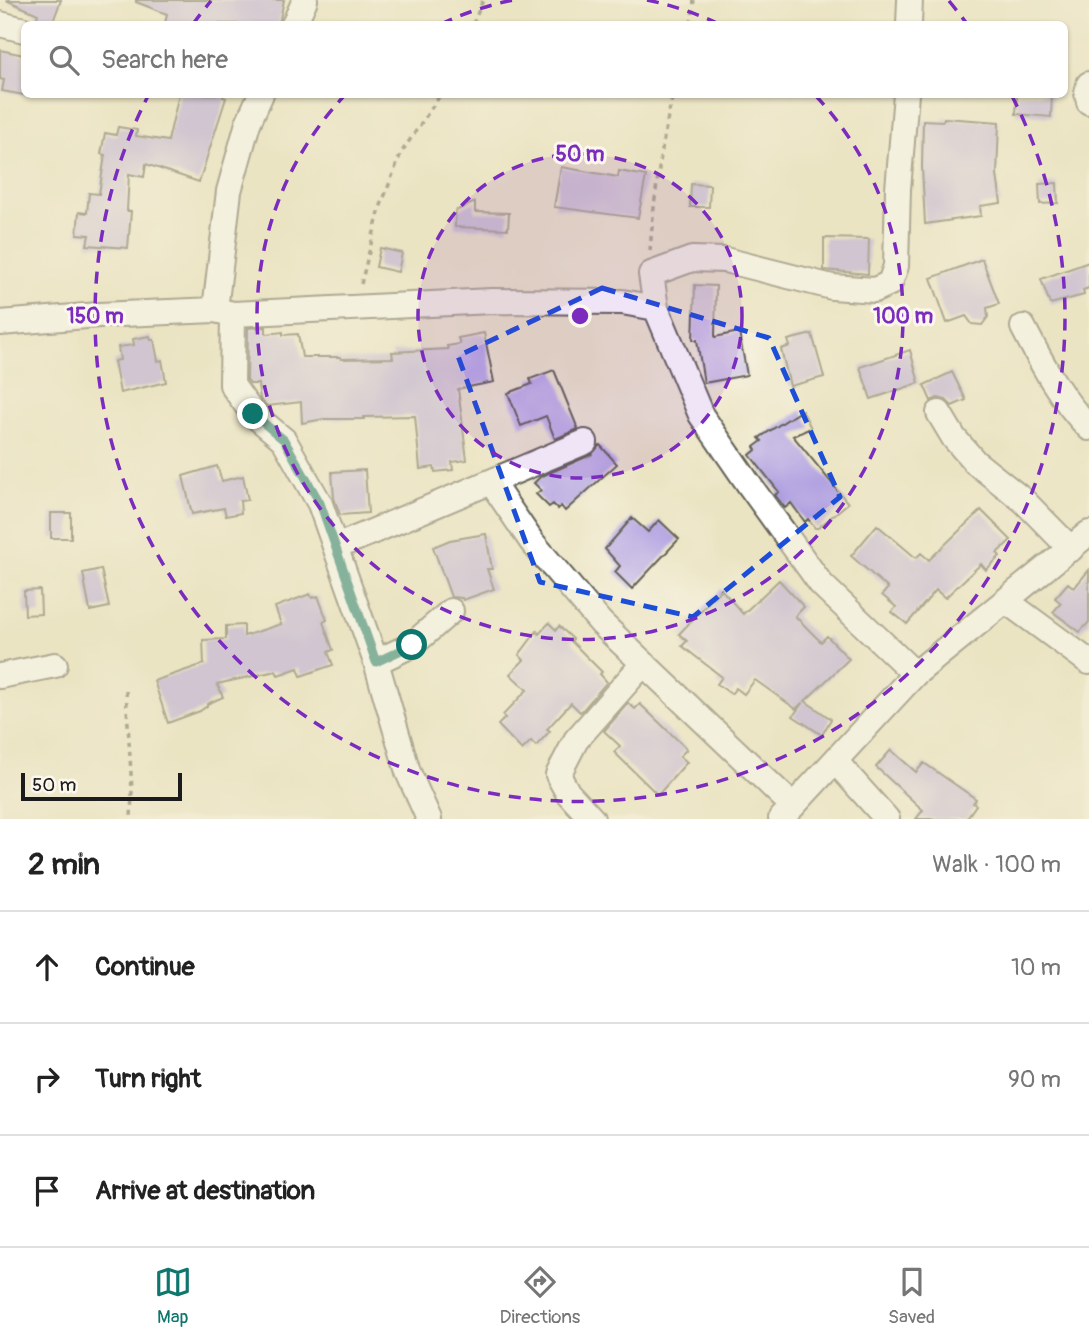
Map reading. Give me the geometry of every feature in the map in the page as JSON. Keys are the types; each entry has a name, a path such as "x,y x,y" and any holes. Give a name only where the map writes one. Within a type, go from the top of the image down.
{"street":[{"path":"295,21 305,0"},
{"path":"909,21 910,0"},
{"path":"0,24 21,29"},
{"path":"1089,84 1089,102"},
{"path":"259,98 248,124 229,191 224,312 232,385 253,414 284,440 320,503 376,662 408,772 429,819"},
{"path":"906,98 898,188 896,266 890,283 875,290 832,287 725,260 692,258 651,274 656,308 701,415 821,584 915,674"},
{"path":"0,323 99,315 530,302 622,302 656,308"},
{"path":"1023,327 1047,374 1075,414 1089,428"},
{"path":"491,482 532,542 601,623 787,813 915,674 1080,541 975,462 954,438 939,413"},
{"path":"336,547 585,442"},
{"path":"1006,601 1089,662"},
{"path":"376,662 412,645 451,611"},
{"path":"592,819 568,793 558,775 576,740 643,664"},
{"path":"0,676 55,665"},
{"path":"835,761 887,819"}],"path":[{"path":"474,21 483,0"},
{"path":"691,21 694,0"},
{"path":"356,307 380,208 401,153 438,98"},
{"path":"651,274 653,207 663,140 673,98"},
{"path":"126,691 132,777 131,819"}],"highlighted area":[{"path":"602,288 769,338 840,497 693,617 540,582 458,356"}],"building":[{"path":"6,0 61,0 53,21 36,20 38,14"},
{"path":"284,0 280,21 166,21 167,14 136,2"},
{"path":"0,50 21,54 21,94 2,91 4,80 0,79"},
{"path":"178,98 226,98 199,182 146,164 144,177 129,174 127,211 131,211 128,248 87,245 89,235 77,234 79,212 87,213 89,193 99,194 105,155 101,154 105,133 116,135 118,127 137,130 136,136 168,141"},
{"path":"1017,98 1052,98 1051,117 1016,114"},
{"path":"944,118 999,122 997,175 1001,203 980,206 981,216 925,224 923,120 943,121"},
{"path":"561,167 618,177 619,171 646,176 638,218 554,207"},
{"path":"1057,183 1058,203 1040,204 1039,184"},
{"path":"691,184 710,185 709,207 690,207"},
{"path":"475,202 475,212 509,213 508,229 455,227 455,211"},
{"path":"824,238 869,239 868,274 824,270"},
{"path":"380,248 402,253 398,272 376,267"},
{"path":"982,259 999,304 987,308 988,317 982,325 972,324 966,316 947,323 931,278"},
{"path":"1089,262 1089,288 1083,290 1084,295 1050,304 1041,279"},
{"path":"695,285 716,286 715,337 739,332 747,375 704,383 697,340 693,340"},
{"path":"266,327 266,334 298,334 302,357 341,359 393,358 392,352 448,349 447,346 460,344 458,338 484,333 494,382 458,389 467,460 452,462 453,470 435,472 434,467 420,469 415,416 324,419 302,423 301,402 267,406 260,399 258,384 250,384 247,380 248,328"},
{"path":"812,334 824,377 790,386 781,349 790,346 788,340"},
{"path":"150,336 151,340 154,340 158,361 162,360 166,382 120,393 114,361 120,360 118,347 134,345 133,339"},
{"path":"910,350 919,383 871,399 860,367"},
{"path":"554,370 578,429 555,439 546,416 521,426 508,393 532,384 530,379"},
{"path":"952,372 966,400 952,406 946,400 938,398 931,401 924,385"},
{"path":"802,410 811,428 793,436 848,503 818,528 808,519 805,522 791,503 785,508 775,495 779,492 750,455 756,450 754,447 762,441 759,438"},
{"path":"600,445 617,464 565,511 561,506 558,509 553,504 549,507 536,494 541,490 534,483 540,477 591,455"},
{"path":"217,466 222,481 243,476 248,500 240,501 241,513 226,516 224,508 192,514 183,476"},
{"path":"365,470 368,513 340,515 334,498 332,472"},
{"path":"981,510 1011,540 997,553 1000,556 986,570 981,564 945,598 936,590 907,624 892,612 896,607 882,595 888,588 851,556 877,525 916,558 921,553 929,560"},
{"path":"51,513 71,513 71,538 51,538"},
{"path":"632,518 648,532 659,520 679,539 632,589 615,572 620,566 605,549"},
{"path":"486,534 492,569 487,569 494,589 463,600 451,597 433,547 450,540"},
{"path":"101,569 109,607 90,611 83,573"},
{"path":"1089,570 1089,622 1080,632 1053,612 1061,603 1055,598 1068,583 1074,588"},
{"path":"779,580 804,607 795,616 821,642 827,636 849,659 805,701 831,719 822,735 793,716 803,702 796,709 755,680 744,694 736,688 731,694 717,684 722,677 682,646 687,641 679,634 721,589 743,614"},
{"path":"40,590 41,614 25,615 24,591"},
{"path":"310,594 312,598 318,596 327,620 323,622 333,650 328,652 333,665 301,676 298,668 278,675 276,671 217,684 223,697 207,704 200,711 168,723 154,681 204,664 203,640 226,639 226,626 244,625 244,636 281,624 275,607"},
{"path":"549,623 556,630 559,626 573,639 571,641 602,672 600,674 607,682 582,711 571,703 547,729 550,731 536,746 531,741 522,750 498,725 505,718 503,715 527,690 510,674 524,660 519,655 537,631 539,634"},
{"path":"628,703 635,709 640,704 687,749 680,756 687,762 658,795 614,752 620,746 604,731"},
{"path":"891,750 916,772 924,763 976,799 973,803 976,805 966,819 916,819 923,810 876,767"}],"route":[{"path":"253,414 284,440 320,503 376,662 412,645"}]}
